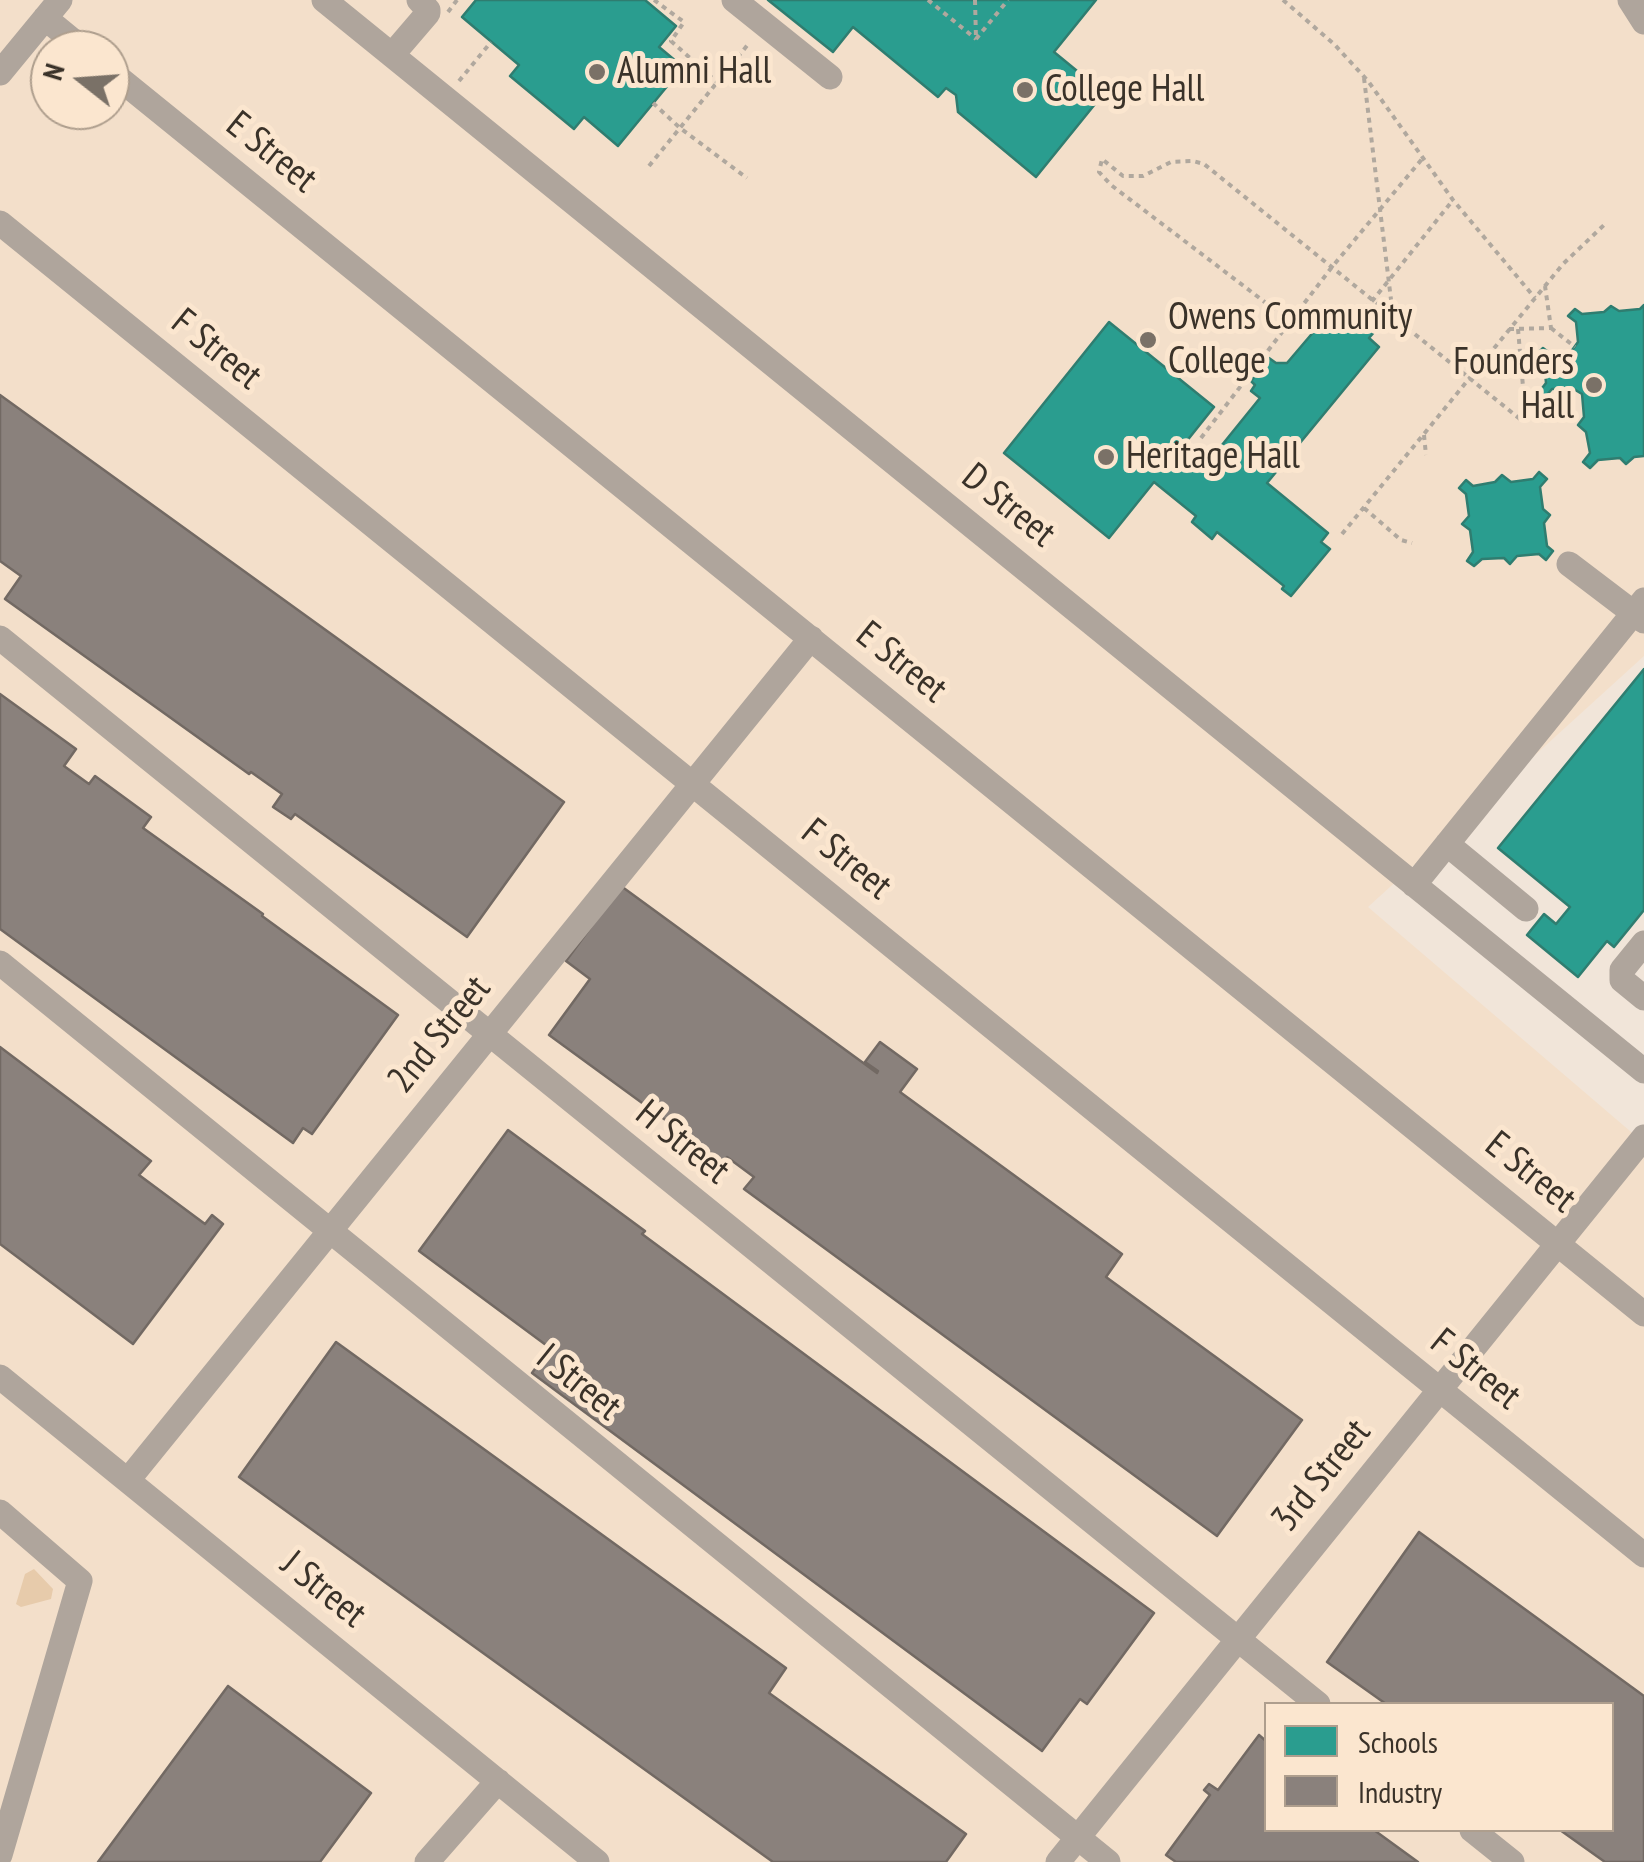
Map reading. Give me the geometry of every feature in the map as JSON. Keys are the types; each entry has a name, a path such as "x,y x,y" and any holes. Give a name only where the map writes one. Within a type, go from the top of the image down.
{"street":[{"name":"D Street","path":"324,0 1644,1071"},
{"path":"392,55 428,13 419,0"},
{"path":"734,0 830,77"},
{"path":"1630,0 1644,22"},
{"path":"0,74 52,9 68,30"},
{"name":"E Street","path":"130,87 1644,1314"},
{"name":"F Street","path":"0,222 1644,1555"},
{"path":"1414,884 1640,611 1569,564"},
{"name":"H Street","path":"0,638 1316,1702"},
{"name":"2nd Street","path":"128,1480 811,638"},
{"path":"1447,844 1526,909"},
{"path":"1644,943 1622,970 1622,980 1644,998"},
{"name":"I Street","path":"0,963 1108,1862"},
{"name":"3rd Street","path":"1058,1862 1644,1137"},
{"name":"J Street","path":"0,1377 597,1862"},
{"path":"0,1512 80,1581 0,1855"},
{"path":"427,1862 498,1781"},
{"path":"1474,1832 1512,1862"}],"path":[{"path":"654,0 684,22 671,41 717,82"},
{"path":"928,0 976,39"},
{"path":"975,0 976,39"},
{"path":"976,39 1008,0"},
{"path":"1283,0 1334,44 1363,76 1453,200 1535,298"},
{"path":"649,166 764,23"},
{"path":"445,98 491,42"},
{"path":"1363,76 1392,316"},
{"path":"653,103 747,178"},
{"path":"1201,438 1332,267 1422,158"},
{"path":"1290,322 1111,185 1100,172 1102,159 1123,176 1143,176 1170,162 1204,164 1523,420 1518,329"},
{"path":"1358,316 1453,200"},
{"path":"1342,534 1563,264 1604,225"},
{"path":"1545,286 1551,328"},
{"path":"1509,330 1551,328 1575,346"},
{"path":"1424,434 1426,455"},
{"path":"1364,507 1401,540 1412,543"}],"shaded area":[{"path":"0,0 1644,0 1644,656 1368,907 1644,1143 1644,1862 0,1862"},
{"path":"34,1569 53,1589 51,1599 21,1607 16,1604 25,1574"}],"building: Schools":[{"name":"Alumni Hall","path":"476,0 645,0 676,26 659,47 683,67 618,146 584,117 574,129 510,76 519,65 462,17"},
{"name":"College Hall","path":"768,0 1096,0 1054,52 1104,93 1036,177 958,112 956,95 946,88 938,97 853,27 833,52"},
{"name":"Founders Hall","path":"1644,305 1644,456 1634,457 1626,464 1620,458 1598,460 1590,468 1583,462 1590,453 1586,432 1578,425 1584,417 1582,394 1572,388 1552,389 1545,397 1539,392 1546,383 1544,362 1536,355 1543,348 1551,354 1570,353 1578,342 1576,322 1568,316 1575,309 1582,314 1604,312 1611,306 1619,311"},
{"name":"Heritage Hall","path":"1327,316 1373,316 1382,323 1369,338 1379,347 1267,483 1328,533 1321,542 1330,549 1291,596 1217,532 1212,539 1192,522 1196,516 1154,482 1109,538 1004,453 1109,322 1214,407 1186,442 1209,461 1260,398 1251,391 1255,385 1251,381 1269,358 1287,363"},
{"path":"1539,472 1547,479 1540,487 1543,509 1550,515 1544,523 1547,546 1553,551 1546,560 1539,554 1517,556 1510,564 1504,558 1482,559 1474,566 1467,561 1473,552 1470,530 1462,524 1469,516 1466,494 1459,488 1466,480 1473,486 1495,482 1502,475 1511,482 1533,479"},
{"path":"1644,669 1644,910 1614,947 1607,941 1578,977 1527,935 1544,914 1556,924 1570,907 1498,848"}],"building: Industry":[{"path":"0,395 564,802 467,937 295,814 291,819 273,807 282,794 5,599 21,576 0,561"},
{"path":"0,694 76,749 64,766 89,784 95,776 151,817 143,828 398,1015 312,1134 303,1128 293,1143 0,929"},
{"path":"621,886 877,1073 865,1062 880,1042 917,1069 900,1092 1122,1254 1106,1277 1302,1420 1217,1536 744,1189 754,1177 727,1157 723,1162 549,1035 590,979 566,961"},
{"path":"0,1047 151,1161 139,1175 205,1224 212,1215 223,1224 133,1344 0,1244"},
{"path":"508,1130 645,1231 642,1234 1154,1613 1087,1704 1080,1699 1042,1751 532,1373 550,1348 419,1251"},
{"path":"336,1342 786,1668 769,1693 966,1834 946,1862 773,1862 239,1477"},
{"path":"1419,1532 1644,1696 1644,1862 1605,1862 1563,1832 1614,1832 1614,1702 1383,1702 1327,1662"},
{"path":"228,1686 371,1793 320,1862 98,1862"},
{"path":"1259,1735 1264,1739 1264,1832 1377,1832 1418,1862 1176,1862 1166,1855 1210,1795 1204,1790 1209,1784 1218,1790"}],"place":[{"name":"Alumni Hall","path":"597,72"},
{"name":"College Hall","path":"1025,90"},
{"name":"Owens Community College","path":"1148,340"},
{"name":"Founders Hall","path":"1594,385"},
{"name":"Heritage Hall","path":"1106,457"}]}
